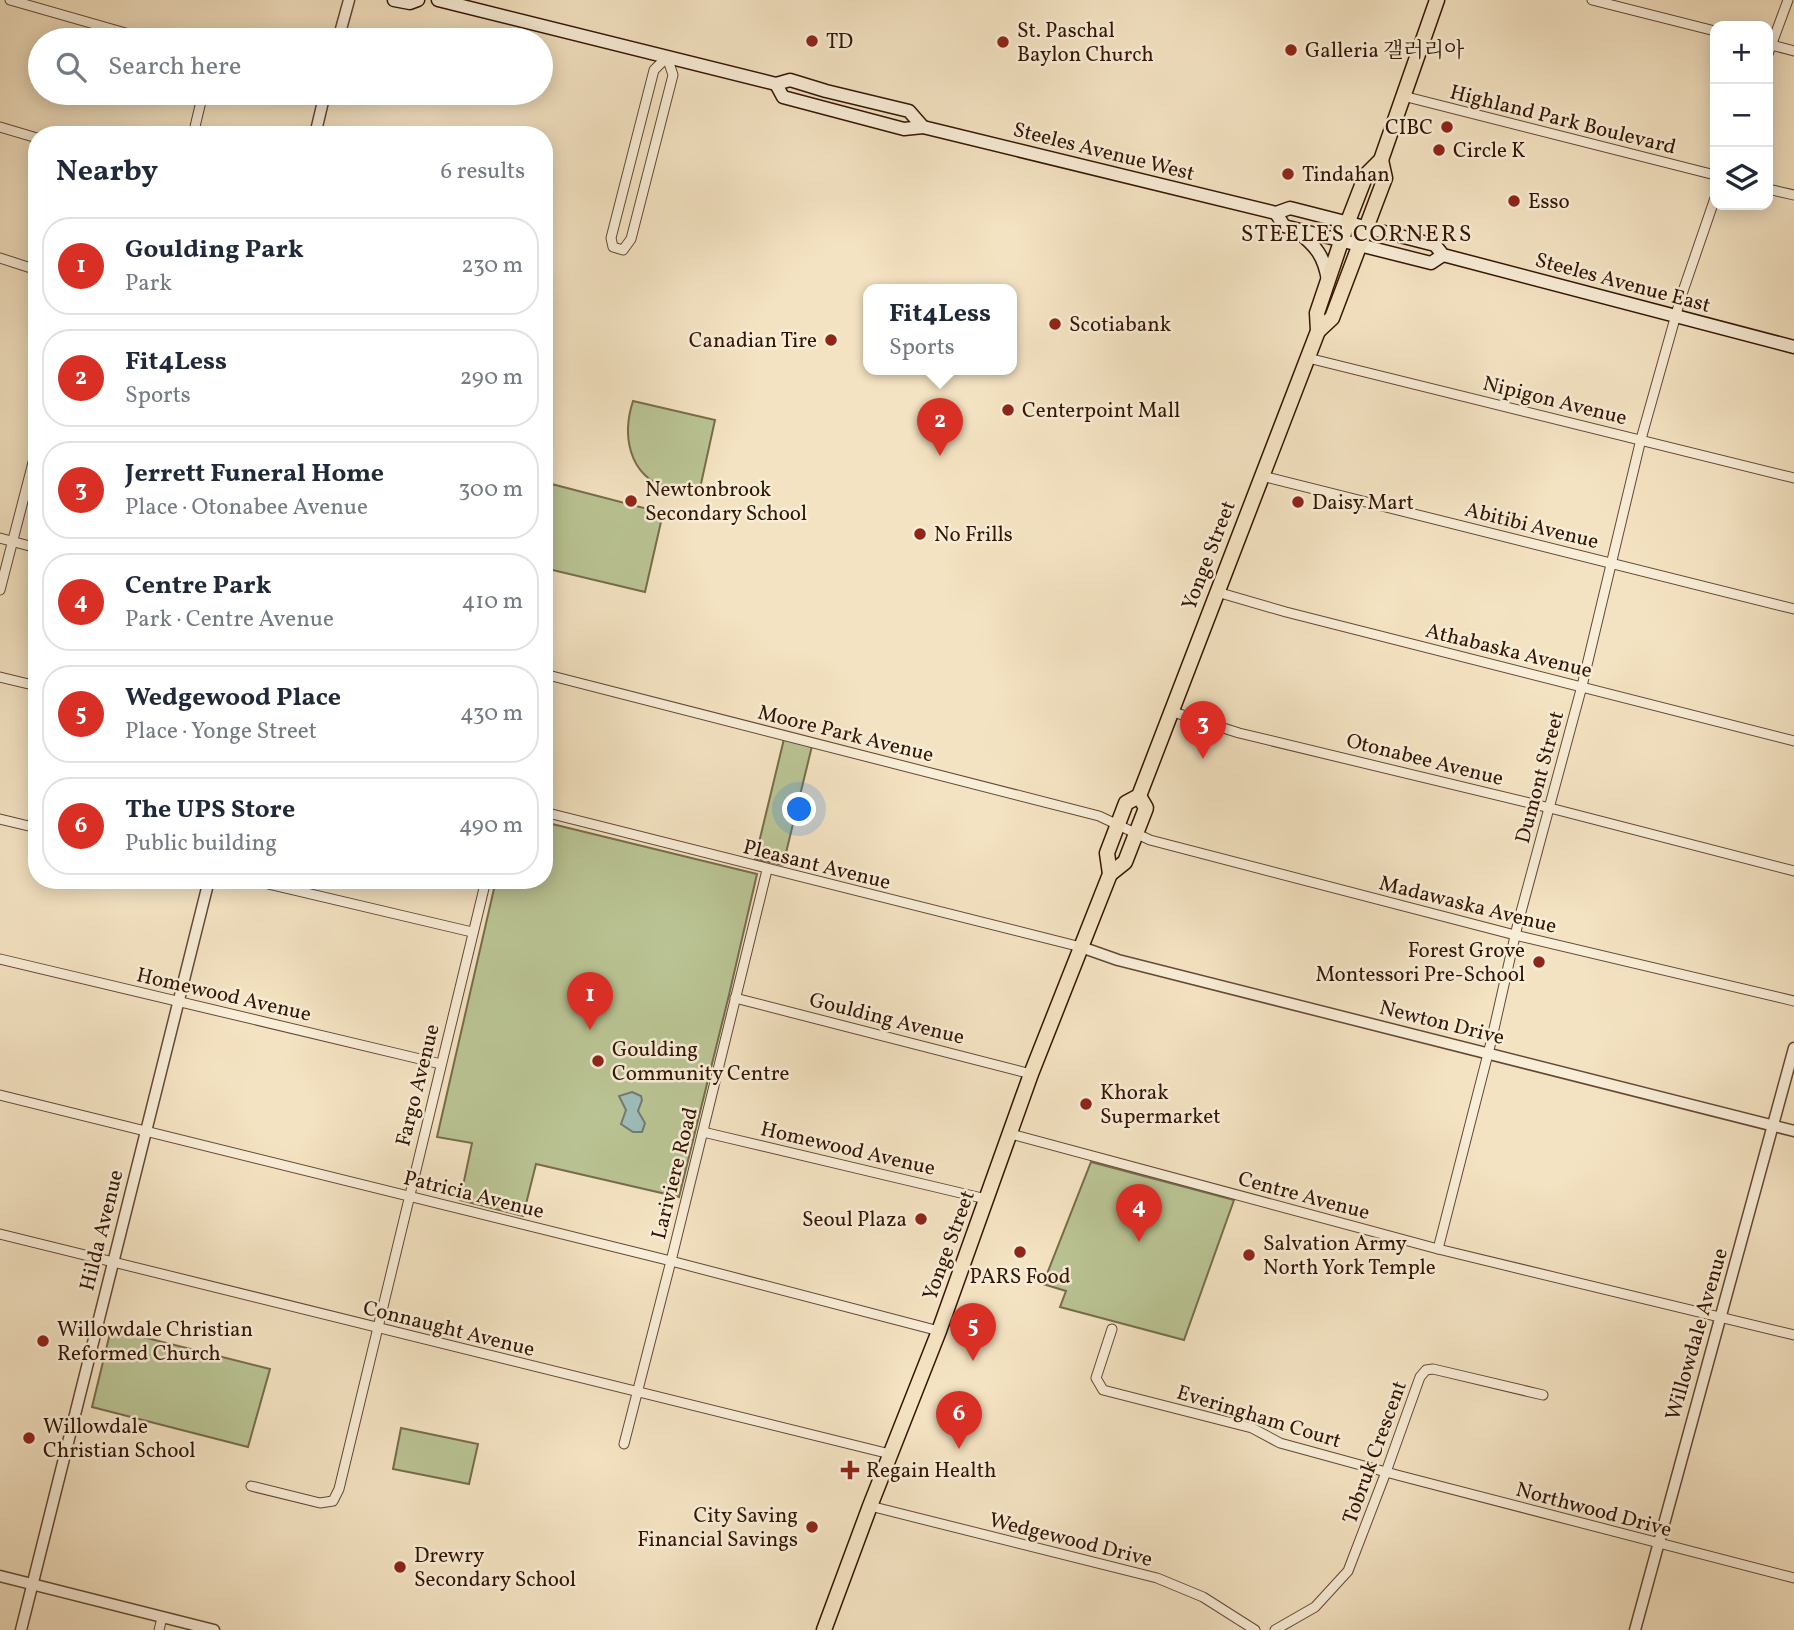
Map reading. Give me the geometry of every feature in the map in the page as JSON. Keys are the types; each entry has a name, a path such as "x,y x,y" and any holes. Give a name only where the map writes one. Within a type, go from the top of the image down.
{"main road":[{"path":"394,0 410,3 418,0"},
{"name":"Steeles Avenue West","path":"438,0 550,28"},
{"name":"Yonge Street","path":"824,1630 939,1331 1031,1074 1110,874 1107,853 1117,826 1126,803 1139,796 1318,331 1317,313 1347,224 1366,175 1381,160 1437,0"},
{"name":"Steeles Avenue West","path":"553,29 776,84 790,80 909,111 923,127"},
{"name":"Steeles Avenue West","path":"776,84 783,97 904,130 923,127 1276,213 1290,208 1365,228"},
{"path":"834,111 837,94"},
{"name":"Yonge Street","path":"1318,331 1332,318 1385,178 1381,160"},
{"name":"Steeles Avenue West","path":"1276,213 1284,226 1360,244"},
{"name":"Steeles Avenue East","path":"1365,228 1436,245 1443,255 1794,346"},
{"path":"1294,229 1314,244 1322,254 1328,280"},
{"name":"Steeles Avenue East","path":"1360,244 1431,263 1443,255"},
{"name":"Yonge Street","path":"1110,874 1125,862 1146,808 1139,796"}],"street":[{"path":"10,0 108,28"},
{"path":"341,28 349,0"},
{"path":"1592,0 1710,30"},
{"path":"1773,38 1788,0"},
{"path":"1773,48 1794,51"},
{"path":"667,57 673,75 631,239 623,250 613,247 611,238 654,70 667,57"},
{"name":"Highland Park Boulevard","path":"1403,96 1710,174"},
{"path":"195,126 200,105"},
{"path":"317,126 322,105"},
{"path":"0,127 28,135"},
{"path":"1773,190 1794,195"},
{"name":"Dumont Street","path":"1438,1249 1488,1054 1515,935 1582,686 1642,439 1676,315 1711,210"},
{"path":"615,222 634,227"},
{"path":"0,258 28,268"},
{"name":"Nipigon Avenue","path":"1308,358 1794,478"},
{"name":"Abitibi Avenue","path":"1262,476 1794,609"},
{"path":"0,590 28,481"},
{"path":"0,538 28,545"},
{"name":"Athabaska Avenue","path":"1217,592 1286,612 1794,741"},
{"name":"Moore Park Avenue","path":"553,676 1099,816 1135,834"},
{"path":"0,677 28,684"},
{"name":"Otonabee Avenue","path":"1170,711 1239,733 1550,808 1794,871"},
{"name":"Pleasant Avenue","path":"553,814 1082,947"},
{"path":"0,819 28,826"},
{"name":"Madawaska Avenue","path":"1135,834 1515,935 1794,1001"},
{"name":"Lariviere Road","path":"624,1444 768,870"},
{"name":"Hilda Avenue","path":"21,1630 207,889"},
{"path":"289,889 472,932"},
{"name":"Fargo Avenue","path":"251,1486 320,1503 332,1501 339,1489 484,889"},
{"name":"Newton Drive","path":"1082,947 1118,960 1794,1131"},
{"name":"Homewood Avenue","path":"0,959 441,1064"},
{"name":"Goulding Avenue","path":"735,998 1031,1074"},
{"name":"Willowdale Avenue","path":"1635,1630 1794,1048"},
{"name":"Patricia Avenue","path":"0,1095 671,1261 939,1331"},
{"name":"Homewood Avenue","path":"702,1132 986,1199"},
{"name":"Centre Avenue","path":"1011,1134 1438,1249 1794,1335"},
{"name":"Connaught Avenue","path":"0,1234 890,1454"},
{"name":"Everingham Court","path":"1112,1329 1096,1378 1104,1390 1252,1427 1280,1443 1386,1472"},
{"name":"Tobruk Crescent","path":"1275,1630 1315,1607 1348,1571 1420,1377 1426,1370 1433,1369 1543,1395"},
{"name":"Northwood Drive","path":"1386,1472 1794,1578"},
{"name":"Wedgewood Drive","path":"870,1506 1157,1578 1203,1597 1255,1630"},
{"path":"0,1576 214,1630"},
{"path":"159,1630 162,1618"}],"green space":[{"path":"633,401 715,420 699,493 666,488 643,473 631,452 629,440 628,427"},
{"path":"553,484 663,513 645,592 553,570"},
{"path":"784,739 812,746 783,865 755,859"},
{"path":"553,824 757,874 679,1197 536,1164 523,1216 460,1200 472,1143 437,1137 494,889 553,889"},
{"path":"1091,1162 1234,1200 1184,1340 1060,1307 1066,1291 1043,1284"},
{"path":"111,1329 270,1369 248,1447 92,1407"},
{"path":"401,1428 478,1444 469,1484 393,1469"}],"water":[{"path":"632,1092 641,1096 642,1100 638,1111 645,1123 642,1132 633,1132 621,1124 626,1110 619,1096"}],"place":[{"name":"TD","path":"812,41"},
{"name":"St. Paschal Baylon Church","path":"1003,42"},
{"name":"Galleria 갤러리아","path":"1291,50"},
{"name":"CIBC","path":"1447,127"},
{"name":"Circle K","path":"1439,150"},
{"name":"Tindahan","path":"1288,174"},
{"name":"Esso","path":"1514,201"},
{"name":"Scotiabank","path":"1055,324"},
{"name":"Canadian Tire","path":"831,340"},
{"name":"Centerpoint Mall","path":"1008,410"},
{"name":"Fit4Less","path":"940,456"},
{"name":"Newtonbrook Secondary School","path":"631,501"},
{"name":"Daisy Mart","path":"1298,502"},
{"name":"No Frills","path":"920,534"},
{"name":"Jerrett Funeral Home","path":"1203,759"},
{"name":"Forest Grove Montessori Pre-School","path":"1539,962"},
{"name":"Goulding Park","path":"590,1030"},
{"name":"Goulding Community Centre","path":"598,1061"},
{"name":"Khorak Supermarket","path":"1086,1104"},
{"name":"Seoul Plaza","path":"921,1219"},
{"name":"Centre Park","path":"1139,1242"},
{"name":"PARS Food","path":"1020,1252"},
{"name":"Salvation Army North York Temple","path":"1249,1255"},
{"name":"Willowdale Christian Reformed Church","path":"43,1341"},
{"name":"Wedgewood Place","path":"973,1361"},
{"name":"Willowdale Christian School","path":"29,1438"},
{"name":"The UPS Store","path":"959,1449"},
{"name":"Regain Health","path":"850,1470"},
{"name":"City Saving Financial Savings","path":"812,1527"},
{"name":"Drewry Secondary School","path":"400,1567"}],"district":[{"name":"STEELES CORNERS","path":"1357,233"}]}
